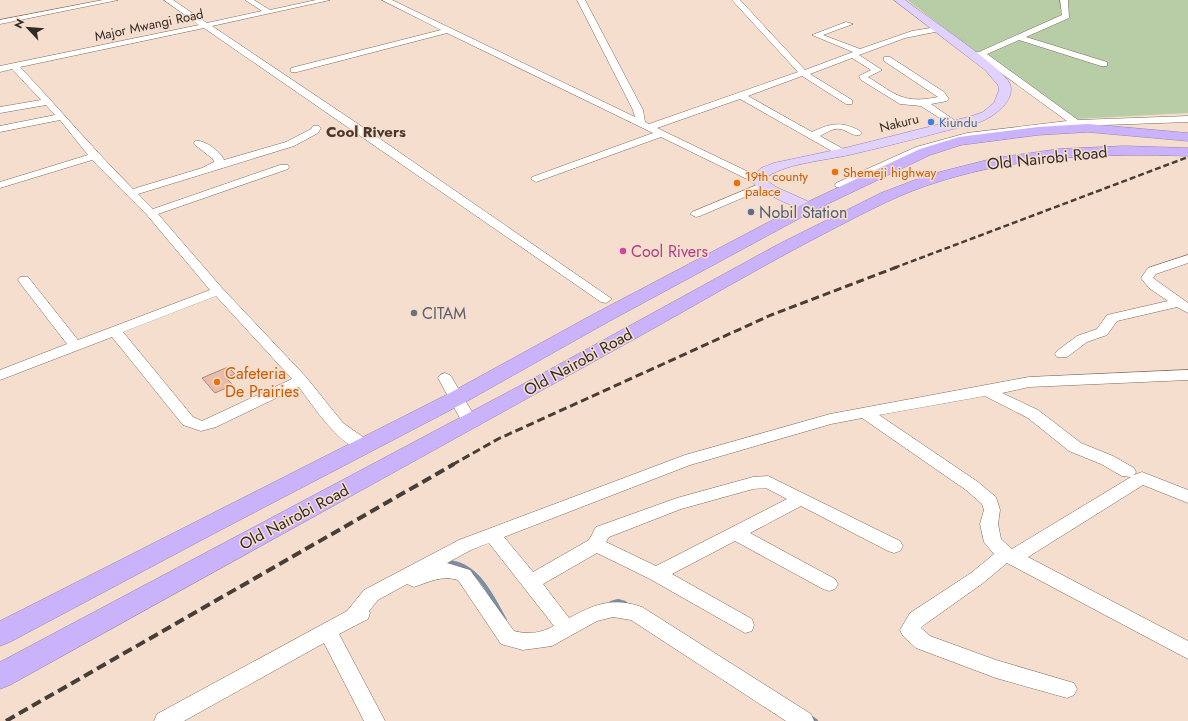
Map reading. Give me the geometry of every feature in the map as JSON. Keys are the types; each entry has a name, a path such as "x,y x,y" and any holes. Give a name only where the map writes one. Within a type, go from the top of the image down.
{"highway":[{"name":"Old Nairobi Road","path":"0,634 455,399 599,319 808,207 925,152 944,145 1006,134 1067,126 1187,136"},
{"path":"1067,126 1074,132 1086,138 1089,142 1081,152"},
{"name":"Old Nairobi Road","path":"0,676 470,422 623,338 780,248 911,186 946,174 989,164 1031,157 1081,152 1166,151 1187,136"},
{"path":"599,319 623,338"}],"main road":[{"name":"Nakuru","path":"760,182 766,171 779,166 956,124 987,115 999,105 1005,90 1004,84 976,54 937,29 900,0"},
{"path":"760,182 808,207"}],"street":[{"path":"0,22 114,0"},
{"path":"168,0 367,134 606,299"},
{"path":"249,0 268,12"},
{"name":"Major Mwangi Road","path":"0,69 326,0"},
{"path":"386,0 760,182"},
{"path":"581,0 638,110 644,126"},
{"path":"736,0 803,73 850,102"},
{"path":"1064,0 1066,16 976,54 1067,126"},
{"path":"849,24 816,35 857,54 878,70 863,76 903,102 923,103 944,99 941,94 887,59"},
{"path":"644,126 741,96 925,30 937,29"},
{"path":"294,70 449,30"},
{"path":"1018,37 1104,64"},
{"path":"14,66 62,117 94,156 151,213 218,291 301,380 338,427 364,446"},
{"path":"741,96 841,152"},
{"path":"0,110 47,102"},
{"path":"923,103 956,124"},
{"path":"0,129 62,117"},
{"path":"812,136 837,125 844,126 857,134"},
{"path":"840,185 920,149 970,135 1067,126"},
{"path":"131,193 293,143 315,131 316,128"},
{"path":"536,179 661,134"},
{"path":"199,143 218,158 219,164 215,166"},
{"path":"0,184 94,156"},
{"path":"151,213 284,167"},
{"path":"696,214 760,182"},
{"path":"1184,306 1153,285 1147,278 1152,271 1188,259"},
{"path":"24,280 76,346"},
{"path":"0,375 115,332 218,291"},
{"path":"1062,354 1082,339 1102,332 1112,318 1184,306"},
{"path":"115,332 188,421 200,426 211,423 301,380"},
{"path":"353,618 370,595 465,545 685,461 830,419 866,414 925,401 987,391 1029,382 1188,375"},
{"path":"445,378 455,399 470,422"},
{"path":"987,391 1034,414 1075,447 1107,460 1128,472"},
{"path":"866,414 972,486 990,501 992,510 989,524 993,542 1009,556 1188,651"},
{"path":"1067,689 996,669 923,642 910,630 917,619 1009,556 1142,478 1188,497"},
{"path":"531,582 596,545 602,532 677,504 753,483 768,482 894,546"},
{"path":"656,574 801,499"},
{"path":"734,533 829,584"},
{"path":"492,534 560,620"},
{"path":"596,545 656,574 745,625"},
{"path":"164,721 353,618 395,589 426,574 448,570 464,575 508,638 523,642 544,640 593,614 613,609 636,613 804,721"},
{"path":"328,632 375,721"}],"green space":[{"path":"907,0 1188,0 1188,113 1075,119 981,55"}],"building":[{"name":"Cafeteria De Prairies","path":"228,367 235,374 226,378 233,385 215,393 202,378"}],"waterway":[{"path":"448,562 459,564 476,575 489,592 505,620"},
{"path":"611,603 618,601 625,603"},
{"path":"810,717 816,721"}],"railway":[{"path":"894,268 1188,157"},
{"path":"452,465 498,439 771,315 897,267"},
{"path":"6,721 454,464"}],"place":[{"name":"Kiundu","path":"931,122"},
{"name":"Shemeji highway","path":"835,172"},
{"name":"19th county palace","path":"737,183"},
{"name":"Nobil Station","path":"751,212"},
{"name":"Cool Rivers","path":"623,251"},
{"name":"CITAM","path":"414,313"},
{"name":"Cafeteria De Prairies","path":"217,382"}],"district":[{"name":"Cool Rivers","path":"366,132"}]}
